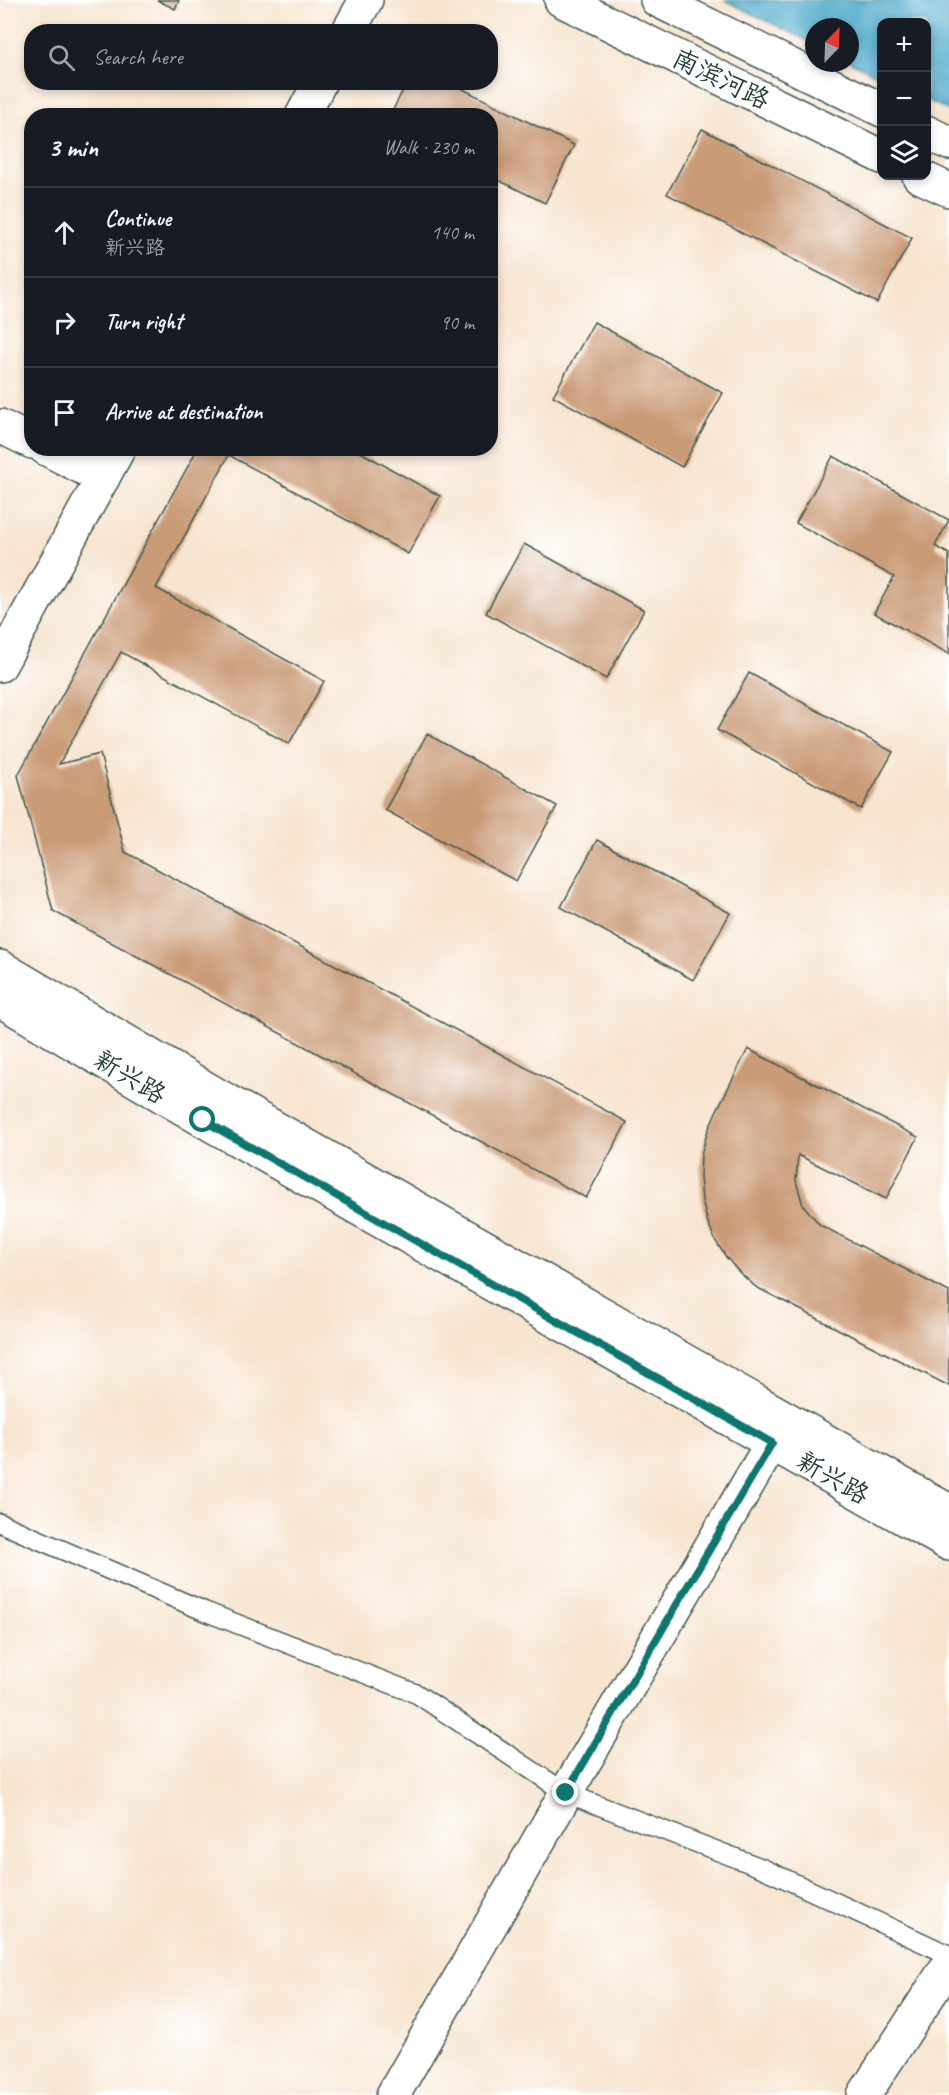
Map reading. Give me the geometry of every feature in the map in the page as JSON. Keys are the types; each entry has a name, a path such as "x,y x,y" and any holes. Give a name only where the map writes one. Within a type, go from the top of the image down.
{"main road":[{"path":"352,24 366,0"},
{"name":"南滨河路","path":"561,0 877,155"},
{"path":"657,0 877,108"},
{"path":"306,108 316,90"},
{"path":"931,134 949,143"},
{"path":"928,180 949,190"},
{"path":"0,426 24,438"},
{"path":"60,456 103,478"},
{"path":"0,665 115,456"},
{"name":"新兴路","path":"0,967 217,1095 949,1511"},
{"name":"新兴路","path":"0,1000 203,1120 949,1544"},
{"path":"393,2095 566,1793 772,1443"},
{"path":"864,2095 949,1964"}],"lane":[{"path":"0,1523 204,1611 417,1694 566,1793 762,1868 949,1955"}],"water":[{"path":"724,0 949,0 949,111 931,102 931,18 877,18 877,75 859,66 859,18 805,18 805,40"}],"building":[{"path":"157,0 179,0 175,9"},
{"path":"403,90 465,90 574,145 545,203 498,180 498,108 394,108"},
{"path":"702,129 912,238 877,303 667,194"},
{"path":"594,322 723,393 682,467 553,396"},
{"path":"194,456 228,456 156,588 324,681 289,744 121,652 59,764 100,754 125,852 627,1122 586,1198 53,911 18,775"},
{"path":"231,456 368,456 440,496 408,554"},
{"path":"833,456 949,520 935,546 949,554 949,654 874,613 894,577 796,523"},
{"path":"524,544 644,610 606,679 486,613"},
{"path":"749,673 893,752 861,809 717,730"},
{"path":"427,734 557,806 516,881 385,810"},
{"path":"597,840 730,913 693,980 561,907"},
{"path":"748,1049 918,1137 886,1199 798,1155 796,1181 803,1205 820,1225 949,1292 949,1386 756,1287 726,1257 715,1240 702,1200 701,1155 716,1112"}],"route":[{"path":"203,1120 772,1443 566,1793"}]}
